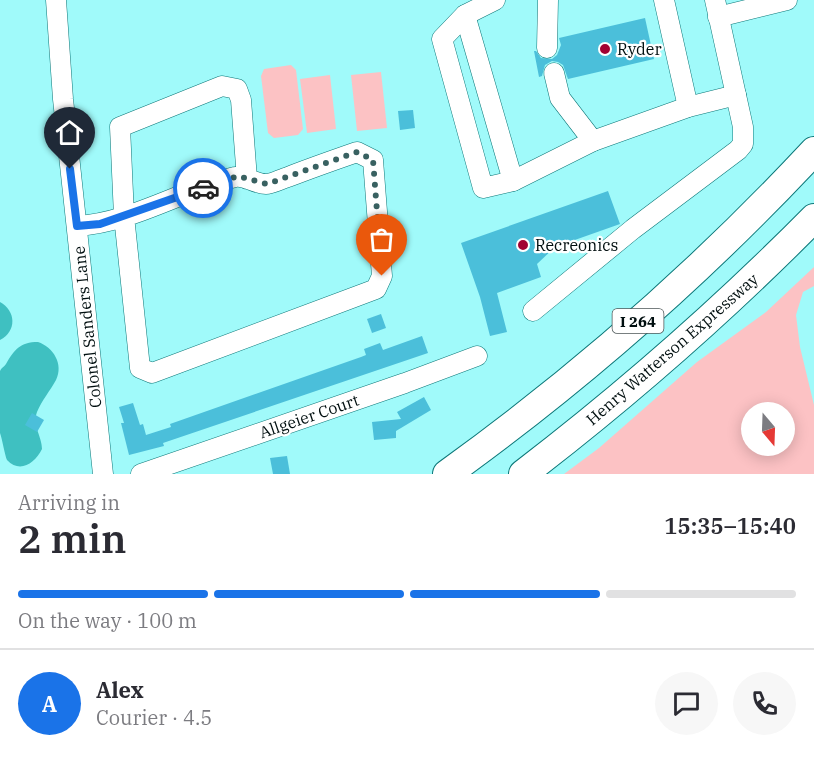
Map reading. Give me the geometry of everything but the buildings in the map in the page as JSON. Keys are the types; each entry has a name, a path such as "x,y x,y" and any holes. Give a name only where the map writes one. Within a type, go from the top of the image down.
{"highway":[{"name":"I 264","path":"447,474 595,359 675,288 814,151"},
{"name":"Henry Watterson Expressway","path":"523,474 599,414 705,323 771,262 814,218"}],"street":[{"name":"Colonel Sanders Lane","path":"56,0 63,99 103,474"},
{"path":"495,0 465,15 442,39 483,188 513,181 593,141 688,107 736,95"},
{"path":"547,48 548,0"},
{"path":"664,0 688,107"},
{"path":"534,311 633,229 743,144 743,127 716,9 787,0"},
{"path":"465,15 513,181"},
{"path":"554,73 560,98 593,141"},
{"path":"77,226 100,224 124,216 238,176 247,179 267,184 357,152 373,160 382,276 376,289 152,373 140,368 124,216 120,127 222,86 237,89 241,100 247,179"},
{"name":"Allgeier Court","path":"141,474 477,356"}],"shaded area":[{"path":"291,65 296,70 303,129 298,135 274,138 268,133 261,76 264,69"},
{"path":"381,72 387,128 357,131 351,75"},
{"path":"330,75 336,129 307,133 300,79"},
{"path":"814,267 814,286 803,292 796,315 800,347 814,405 814,474 564,474 599,448 697,362 766,312"}],"water":[{"path":"0,302 12,316 12,326 6,336 0,340"},
{"path":"38,342 56,357 58,374 37,412 36,426 42,449 27,465 17,466 7,460 0,433 0,371 18,348 27,343"}],"way so far":[{"path":"203,188 238,176 267,184 357,152 373,160 382,276"}],"place":[{"name":"Ryder","path":"605,49"},
{"name":"Recreonics","path":"523,245"}],"route":[{"path":"70,169 77,226 100,224 203,188"}]}
